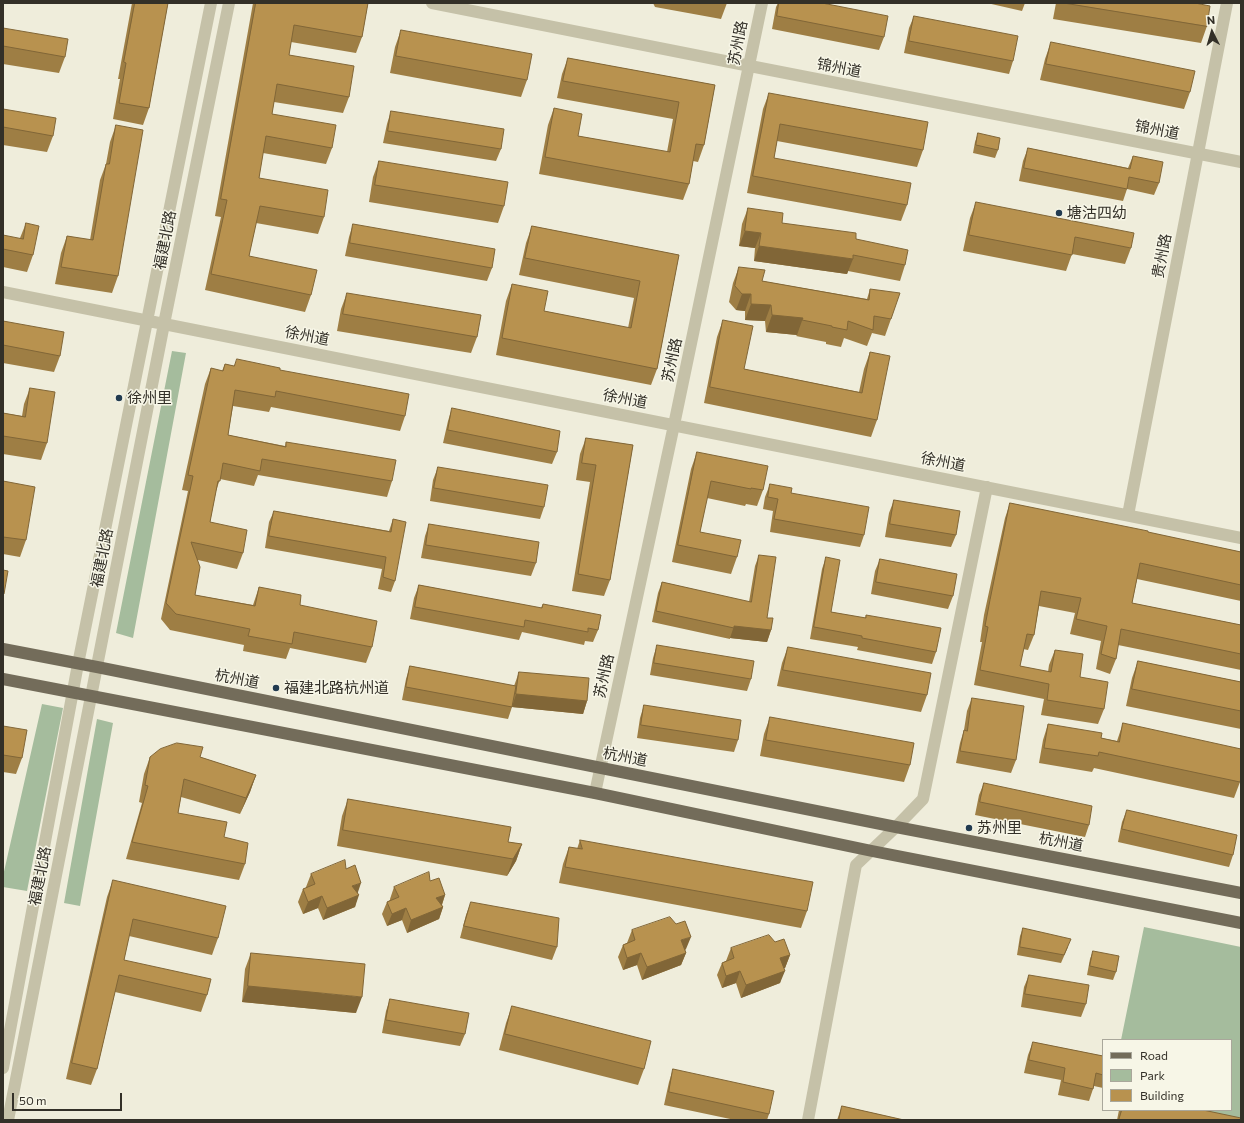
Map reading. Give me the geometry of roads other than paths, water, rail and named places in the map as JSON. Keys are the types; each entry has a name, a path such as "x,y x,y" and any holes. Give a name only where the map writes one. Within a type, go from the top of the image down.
{"main road":[{"name":"杭州道","path":"3,649 896,827 1241,894"},
{"path":"3,679 595,793 872,851 1241,923"}],"street":[{"name":"福建北路","path":"3,1068 78,664 211,3"},
{"name":"福建北路","path":"8,1120 164,324 229,3"},
{"name":"锦州道","path":"432,3 1241,162"},
{"name":"苏州路","path":"595,793 750,66 762,3"},
{"name":"贵州路","path":"1128,515 1227,3"},
{"name":"徐州道","path":"3,292 1241,538"},
{"path":"808,1120 856,865 872,851 923,799 987,487"}],"place":[{"name":"塘沽四幼","path":"1059,213"},
{"name":"徐州里","path":"119,398"},
{"name":"福建北路杭州道","path":"276,688"},
{"name":"苏州里","path":"969,828"}]}
